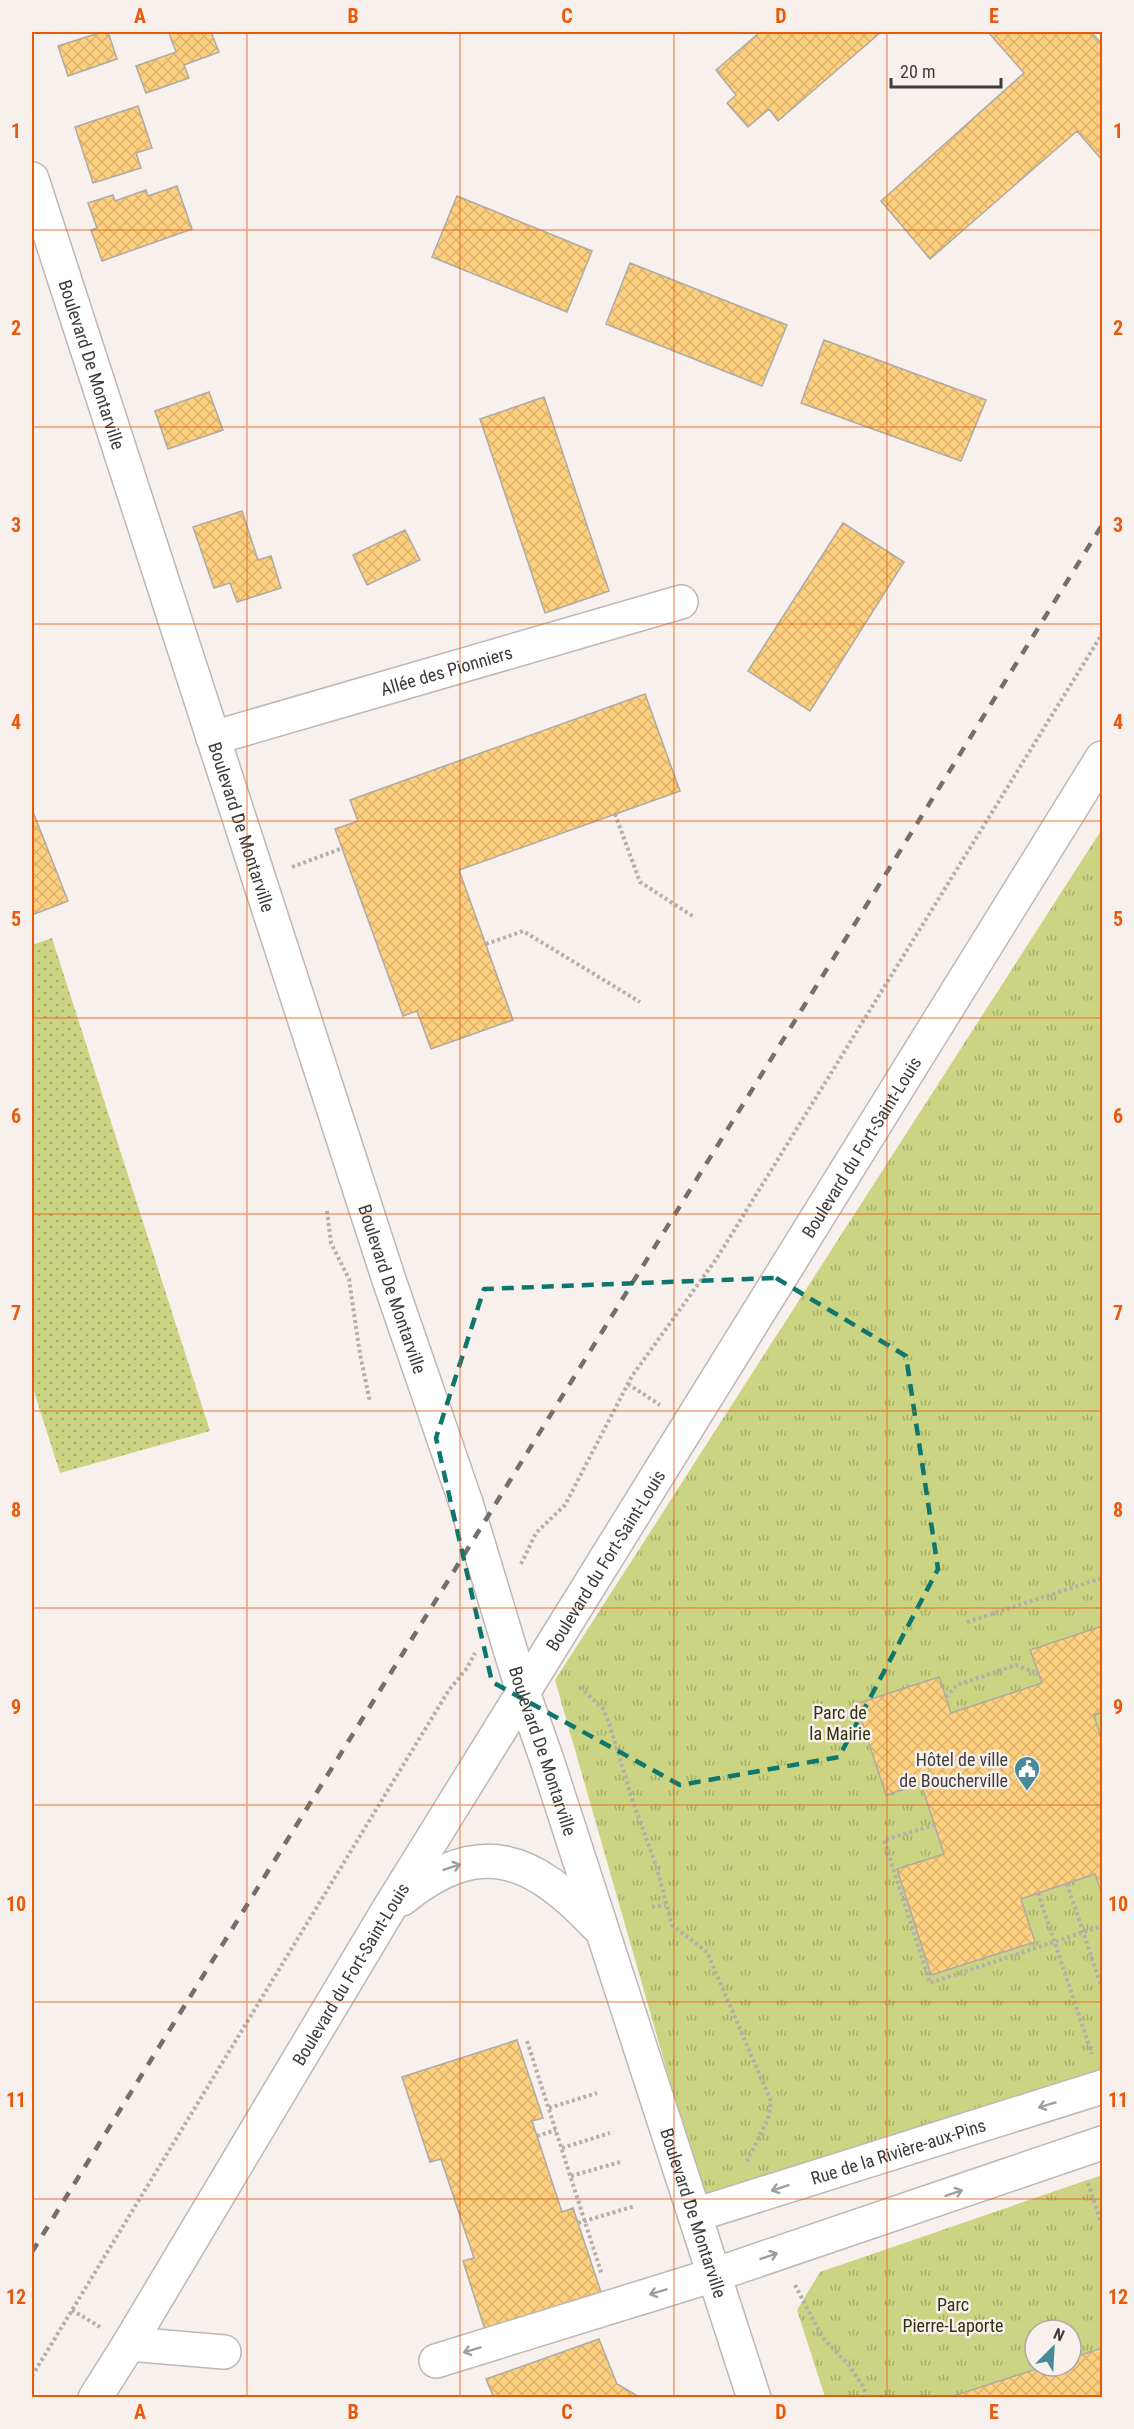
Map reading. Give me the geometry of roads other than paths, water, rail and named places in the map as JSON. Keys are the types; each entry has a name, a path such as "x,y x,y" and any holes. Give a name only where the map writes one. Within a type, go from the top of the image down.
{"street":[{"name":"Boulevard De Montarville","path":"32,179 389,1280 466,1503 523,1692 754,2397"},
{"name":"Allée des Pionniers","path":"213,738 681,602"},
{"name":"Boulevard du Fort-Saint-Louis","path":"95,2397 387,1912 1102,758"},
{"path":"387,1912 418,1886 445,1869 472,1861 498,1860 527,1870 555,1885 602,1931"},
{"name":"Rue de la Rivière-aux-Pins","path":"695,2215 1098,2072"},
{"path":"436,2361 714,2275 1102,2143"},
{"path":"129,2344 224,2352"}],"railway":[{"path":"32,2252 1102,525"}],"place":[{"name":"Hôtel de ville de Boucherville","path":"1027,1792"}],"park label":[{"name":"Parc de la Mairie","path":"840,1722"},
{"name":"Parc Pierre-Laporte","path":"953,2314"}]}
